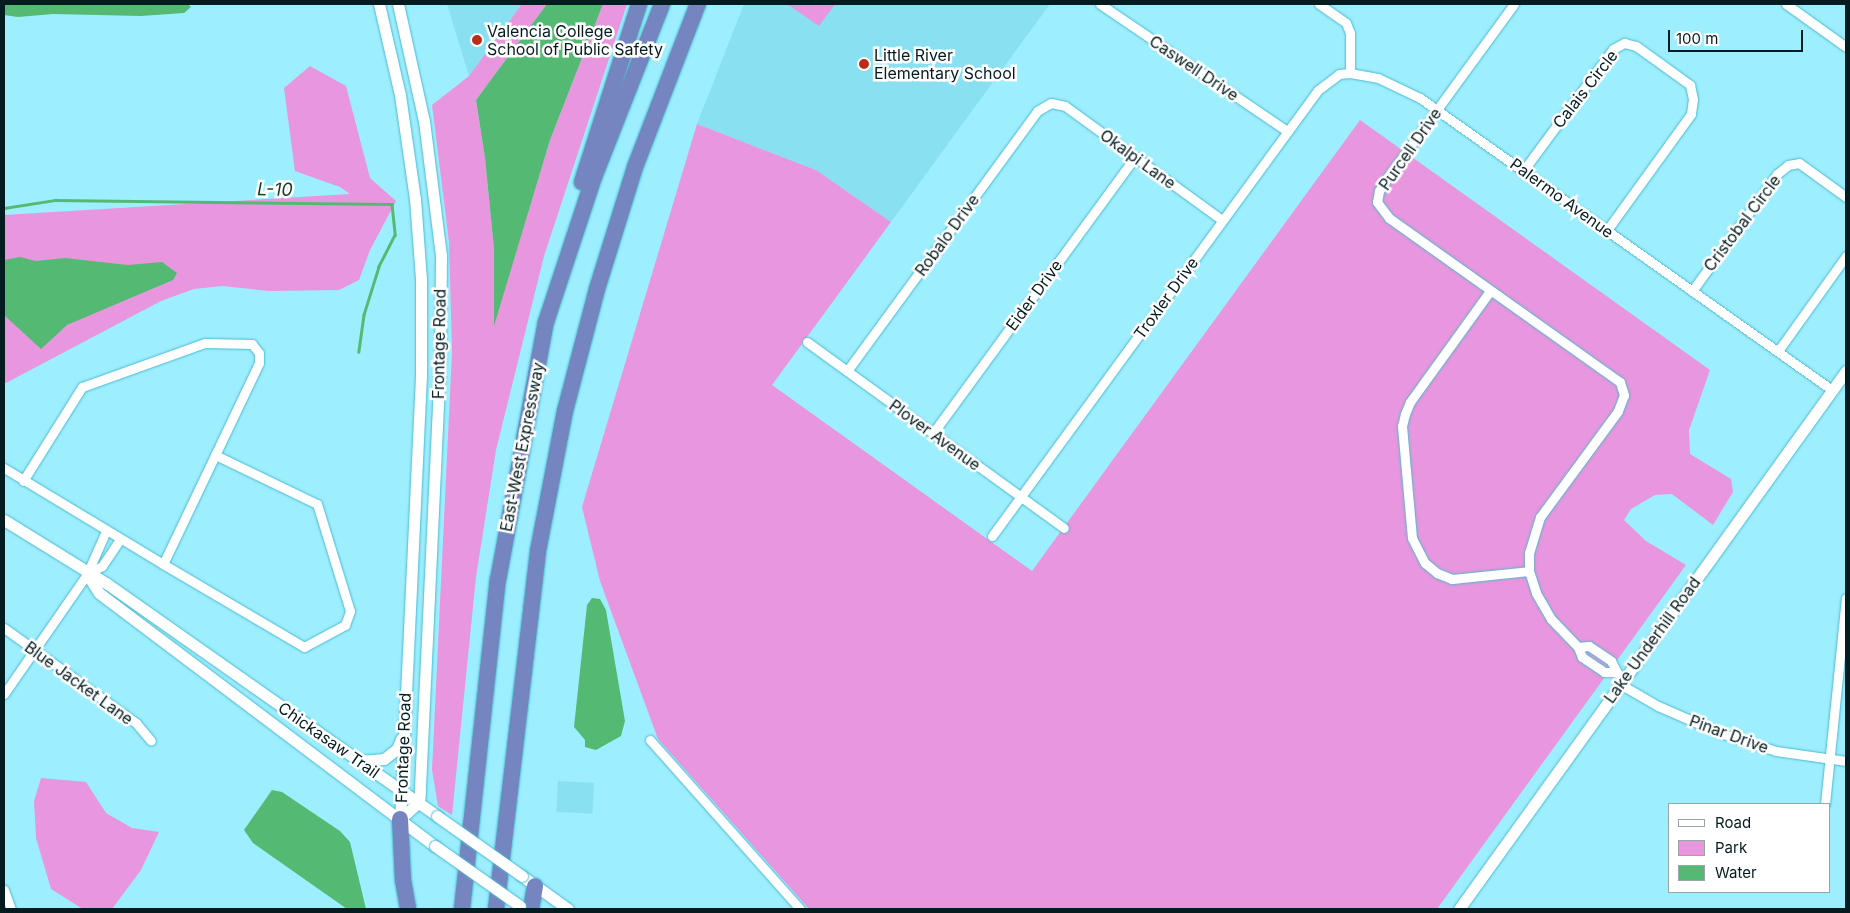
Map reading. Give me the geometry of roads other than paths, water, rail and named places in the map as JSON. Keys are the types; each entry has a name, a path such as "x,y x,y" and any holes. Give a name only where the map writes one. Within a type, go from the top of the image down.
{"highway":[{"path":"546,322 592,143 639,4"},
{"name":"East-West Expressway","path":"462,909 498,580 546,322 594,177 662,4"},
{"path":"496,909 538,551 565,410 597,289 635,167 698,4"},
{"path":"400,819 408,909"},
{"path":"526,908 535,886"}],"street":[{"name":"Frontage Road","path":"379,4 400,96 415,200 421,279 421,376 400,819"},
{"name":"Frontage Road","path":"398,4 424,121 441,256 440,372 419,802 400,819"},
{"name":"Caswell Drive","path":"1100,4 1288,132"},
{"path":"1320,4 1348,28 1352,49 1350,73"},
{"name":"Purcell Drive","path":"1514,4 1379,191 1377,202 1389,218 1615,378 1623,388 1623,402 1618,411 1540,517 1532,535 1529,571"},
{"path":"1786,4 1846,47"},
{"name":"Calais Circle","path":"1523,170 1613,49 1624,43 1636,46 1690,85 1694,99 1691,114 1607,230"},
{"name":"Troxler Drive","path":"992,536 1324,83 1339,74 1350,73"},
{"name":"Palermo Avenue","path":"1350,73 1401,88 1438,110 1832,390"},
{"name":"Okalpi Lane","path":"1051,103 1065,106 1222,220"},
{"name":"Robalo Drive","path":"847,371 1037,111 1051,103"},
{"name":"Eider Drive","path":"933,433 1135,157"},
{"name":"Cristobal Circle","path":"1692,291 1777,174 1788,165 1799,163 1846,197"},
{"path":"1778,351 1846,256"},
{"path":"1490,291 1410,402 1405,414 1402,426 1412,538 1425,563 1437,573 1452,578 1529,571"},
{"name":"Plover Avenue","path":"806,342 1064,528"},
{"path":"23,481 82,387 205,343 248,343 258,350 259,363 162,564"},
{"name":"Lake Underhill Road","path":"1459,909 1619,678 1846,371"},
{"path":"4,468 106,531 304,647 316,642 348,622 349,605 317,504 216,454"},
{"name":"Chickasaw Trail","path":"4,520 87,574 106,583 419,802 568,909"},
{"path":"4,694 87,574 106,531"},
{"path":"87,574 102,566 120,539"},
{"name":"Pinar Drive","path":"1529,571 1542,604 1578,647 1582,657 1604,672 1619,678 1658,706 1720,734 1776,750 1846,761"},
{"name":"Chickasaw Trail","path":"87,574 99,592 435,846 526,908"},
{"path":"1825,803 1846,598"},
{"name":"Blue Jacket Lane","path":"4,628 136,723 151,741"},
{"path":"359,761 384,759 397,748 403,735"},
{"path":"650,740 800,909"},
{"path":"4,890 11,909"}],"water":[{"path":"4,4 188,4 191,7 184,13 141,16 53,14 18,17 4,15"},
{"path":"547,4 603,4 550,140 494,326 494,249 485,158 476,100"},
{"path":"20,257 36,261 65,258 128,265 162,262 177,273 173,280 67,325 41,349 4,315 4,260"},
{"path":"592,598 600,599 606,610 625,721 621,736 596,750 585,747 585,740 574,727 587,605"},
{"path":"272,790 282,792 340,831 350,842 366,909 347,909 253,843 244,830"}],"waterway":[{"name":"L-10","path":"4,208 55,200 392,204 395,235 379,267 364,315 359,352"}],"place":[{"name":"Valencia College School of Public Safety","path":"477,40"},
{"name":"Little River Elementary School","path":"864,64"}]}
